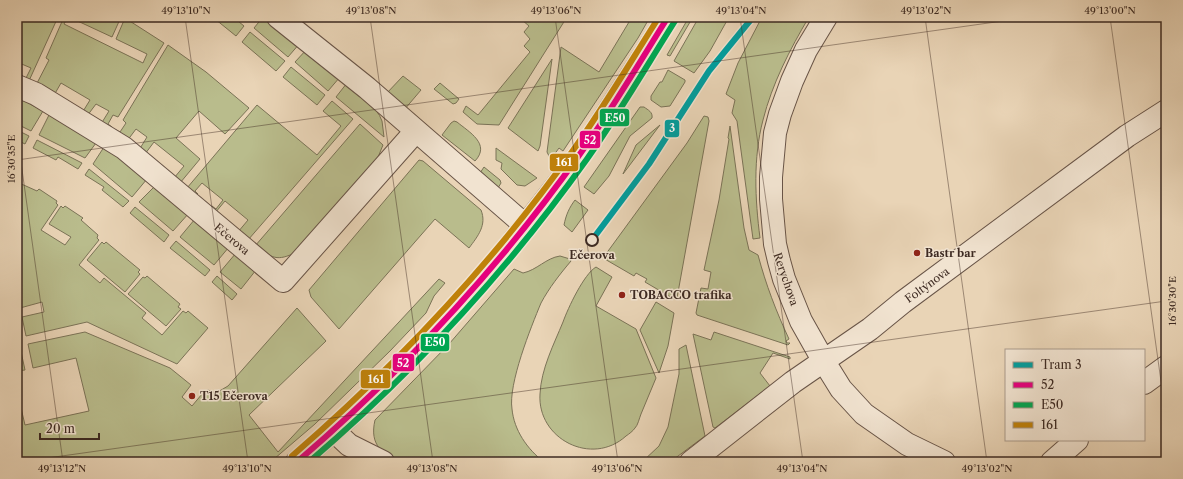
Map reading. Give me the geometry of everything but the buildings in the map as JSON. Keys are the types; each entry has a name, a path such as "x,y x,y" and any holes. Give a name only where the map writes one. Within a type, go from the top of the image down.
{"street":[{"path":"278,17 367,88 415,132 526,226"},
{"path":"297,462 334,431 398,370 468,294 526,226 592,137 668,17"},
{"name":"Rerychova","path":"826,17 806,50 786,97 775,134 771,177 773,223 775,244 779,261 784,279 801,320 841,390 864,414 907,444 944,462"},
{"name":"Ečerova","path":"17,86 36,94 124,148 283,281 415,132"},
{"name":"Foltýnova","path":"691,462 793,382 870,329 903,302 1127,136 1166,111"},
{"path":"1145,382 1166,366"},
{"path":"334,431 349,445 383,462"},
{"path":"1052,462 1076,441"}],"green space":[{"path":"17,17 58,17 28,83 20,79 22,76 26,78 31,68 17,62"},
{"path":"64,17 68,17 64,24 143,63 147,54 116,39 125,18 164,43 118,117 113,115 108,124 112,127 110,130 101,124 109,111 96,104 87,116 82,113 90,100 61,83 53,97 35,87 49,60 46,58"},
{"path":"69,17 121,17 112,37"},
{"path":"216,17 233,17 244,26 236,36 215,19"},
{"path":"263,17 269,17 300,43 288,57 254,28"},
{"path":"524,17 567,17 499,125 477,124 463,112 466,106 478,115 530,52 524,46 530,39 524,32 529,26 522,20"},
{"path":"632,17 650,17 638,38 563,151 559,148 551,159 547,152 561,47 599,72"},
{"path":"689,17 693,17 670,56 667,55"},
{"path":"699,17 729,17 710,51 694,73 674,61"},
{"path":"762,17 809,17 782,67 771,93 763,120 756,164 757,208 760,238 753,239 737,121 732,113 735,100 726,94 738,63"},
{"path":"250,32 285,61 276,71 242,42"},
{"path":"168,45 206,72 249,108 225,134 199,111 176,138 200,159 180,183 174,178 184,166 154,142 145,154 139,150 147,137 136,129 127,141 114,132 116,130 120,132 126,123 123,120"},
{"path":"307,49 340,77 328,91 295,62"},
{"path":"552,59 540,146 538,151 508,128"},
{"path":"291,67 325,95 317,105 283,77"},
{"path":"668,70 685,80 685,82 670,106 661,107 651,100 651,96 660,82 662,82"},
{"path":"403,76 421,90 404,110 386,94"},
{"path":"347,83 376,110 382,121 384,137 336,97"},
{"path":"440,83 459,99 456,103 453,104 434,89"},
{"path":"17,97 43,111 31,131 17,124"},
{"path":"332,101 353,119 248,240 238,232 248,220 225,201 215,213 211,208 212,206 216,209 223,200 202,183 195,191 198,194 196,196 187,188 257,105 317,155 341,126 323,111"},
{"path":"640,107 644,107 650,111 652,118 630,136 609,176 594,194 584,187"},
{"path":"49,115 96,143 85,158 39,135"},
{"path":"704,116 708,117 709,121 677,298 674,299 645,282 647,279 636,273 634,276 603,258 687,143"},
{"path":"454,121 472,134 480,144 481,149 475,161 442,135"},
{"path":"360,124 383,145 376,162 297,252 279,258 271,256 255,246"},
{"path":"660,125 623,174 636,145"},
{"path":"730,126 744,228 749,250 758,255 764,277 789,339 786,341 787,343 790,343 788,345 697,315 696,313 701,288 708,289 711,272 704,270 719,200"},
{"path":"17,130 29,136 25,144 17,140"},
{"path":"37,140 82,163 78,169 58,157 56,160 33,148"},
{"path":"104,147 147,179 132,197 93,164"},
{"path":"496,148 537,178 525,186 517,185 501,169 502,163 496,160"},
{"path":"419,160 423,161 481,210 483,221 481,230 469,248 435,219 339,329 311,297 309,290"},
{"path":"484,167 500,180 501,183 498,188 480,173"},
{"path":"89,169 129,201 123,207 102,190 104,187 85,175"},
{"path":"17,182 37,191 39,189 57,201 56,203 58,205 41,230 65,245 71,237 49,224 61,206 63,208 65,206 83,218 81,220 98,235 97,238 99,240 79,265 100,283 104,278 146,313 142,318 162,335 183,311 186,313 188,311 208,328 177,364 87,322 26,336 22,317 44,312 42,302 20,308 17,298"},
{"path":"155,186 189,213 173,231 139,202"},
{"path":"575,200 588,210 572,232 564,225 568,212"},
{"path":"135,207 169,235 164,242 130,213"},
{"path":"195,219 229,247 214,265 180,237"},
{"path":"176,241 210,270 205,276 170,248"},
{"path":"102,242 104,244 106,242 140,270 138,272 140,274 125,292 87,260"},
{"path":"236,253 256,270 241,289 220,272"},
{"path":"560,256 570,259 571,261 555,281 541,303 521,356 513,385 512,409 515,424 527,445 544,462 404,462 390,456 379,448 374,437 375,420 449,344 514,269 523,273 550,259"},
{"path":"596,267 612,277 596,306 636,329 656,378 636,427 612,445 598,449 583,448 569,444 557,435 547,424 541,410 540,394 545,366 569,308 586,277"},
{"path":"147,276 180,304 178,307 181,309 166,326 128,294 143,277 145,278"},
{"path":"217,276 237,294 232,300 212,282"},
{"path":"439,279 445,283 434,296 426,313 390,351 315,424 274,459 267,462 17,462 17,391 25,425 89,411 76,358 33,368 28,344 85,332 170,368 191,385 182,397 192,406 202,394 208,390 216,393 228,386 297,308 326,341 249,415 278,452"},
{"path":"656,302 674,313 668,346 659,373 640,330"},
{"path":"714,332 790,357 790,359 773,353 760,373 770,386 715,428 713,427 693,334 711,340"},
{"path":"686,345 705,436 670,462 642,462 659,446 668,427 679,374 679,349"},
{"path":"20,347 25,370 17,371 17,348"}],"tram line":[{"name":"3","path":"592,240 649,164 709,71 753,17"}],"transit line":[{"name":"161","path":"292,456 369,386 406,349 442,311 511,232 574,149 607,100 659,17"},
{"name":"52","path":"297,462 375,392 412,355 483,278 549,196 592,137 668,17"},
{"name":"E50","path":"309,462 348,428 422,357 491,281 556,201 587,159 621,108 675,21"}],"place":[{"name":"Ečerova","path":"592,240"},
{"name":"Bastr bar","path":"917,253"},
{"name":"TOBACCO trafika","path":"622,295"},
{"name":"T15 Ečerova","path":"192,396"}]}
